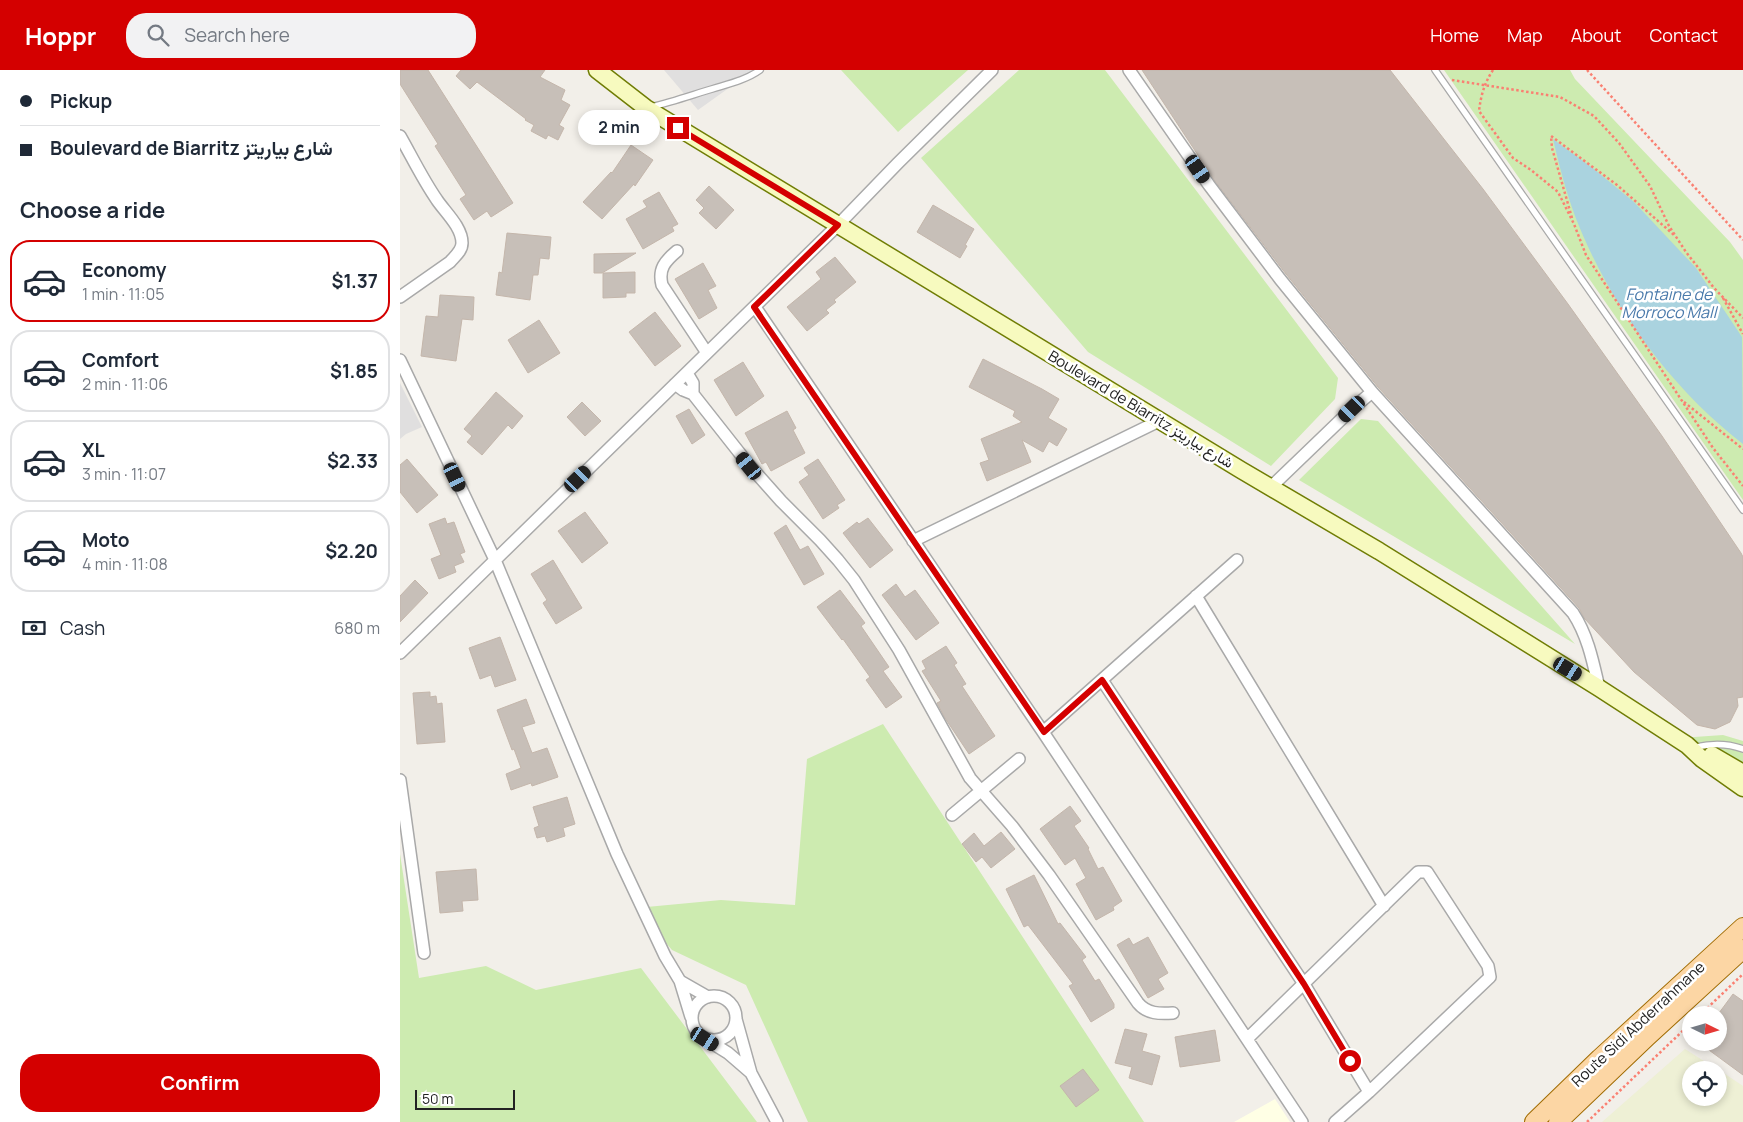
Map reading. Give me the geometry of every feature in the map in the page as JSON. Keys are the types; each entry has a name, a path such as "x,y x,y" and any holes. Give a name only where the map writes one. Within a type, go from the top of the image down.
{"main road":[{"name":"Route Sidi Abderrahmane","path":"1534,1122 1600,1058 1743,928"},
{"name":"Route Sidi Abderrahmane","path":"1561,1121 1743,949"}],"street":[{"name":"Boulevard de Biarritz شارع بياريتز","path":"596,70 646,108 1241,470 1271,486 1691,746 1743,773"},
{"path":"400,653 838,225 992,70"},
{"path":"1129,70 1209,185 1280,278 1372,392 1569,608 1580,624 1588,641 1599,688"},
{"path":"400,136 437,200 456,226 462,245 457,255 450,262 400,297"},
{"path":"677,251 663,265 660,278 662,285 707,353"},
{"path":"754,307 1044,732 1302,1122"},
{"path":"400,360 495,560 617,854 665,956 680,982 695,1030 705,1039 736,1058 751,1073"},
{"path":"687,372 693,383 693,394"},
{"path":"675,384 693,394 749,466 826,546 854,580 899,650 963,767 1012,826 1049,875 1138,1004 1152,1013 1173,1013"},
{"path":"1271,486 1372,392"},
{"path":"913,541 1161,420"},
{"path":"1044,732 1238,560"},
{"path":"1196,596 1384,906"},
{"path":"1102,680 1304,984 1369,1092"},
{"name":"Boulevard de Biarritz شارع بياريتز","path":"1691,746 1702,759 1743,788"},
{"path":"952,814 1019,759"},
{"path":"400,780 424,953"},
{"path":"1247,1039 1418,872 1427,872 1488,966 1490,977 1335,1122"},
{"path":"680,982 708,997 722,998 732,1006 751,1073 777,1122"},
{"path":"692,1017 697,1004 708,997"},
{"path":"705,1039 712,1040 725,1037 734,1026 736,1020"}],"lane":[{"path":"646,108 745,78 760,70"},
{"path":"1435,70 1743,510"},
{"path":"1691,746 1729,744 1743,749"}],"path":[{"path":"1493,70 1481,94 1479,111 1513,158 1532,170 1558,192 1575,226"},
{"path":"1587,70 1743,240"},
{"path":"1441,78 1560,97 1594,116 1619,143 1650,186 1669,226 1677,238 1721,295 1743,318"},
{"path":"1677,238 1617,185 1551,136 1552,148 1575,226 1586,255 1713,448 1743,486"},
{"path":"1721,295 1743,334"},
{"path":"1681,399 1743,449"},
{"path":"1709,1006 1743,974"},
{"path":"1587,1122 1682,1032"}],"shaded area":[{"path":"664,70 754,70 698,110"},
{"path":"400,383 422,427 406,434 400,439"},
{"path":"1683,1051 1688,1051 1704,1061 1682,1061 1682,1106 1727,1106 1727,1075 1743,1086 1743,1122 1602,1122"},
{"path":"1275,1099 1290,1122 1234,1122"}],"green space":[{"path":"841,70 968,70 898,132"},
{"path":"1019,70 1105,70 1338,378 1335,399 1271,466 1088,352 921,158"},
{"path":"1444,70 1570,70 1575,79 1730,242 1743,260 1743,500"},
{"path":"1361,419 1378,421 1575,644 1299,480"},
{"path":"883,724 1144,1122 808,1122 746,985 672,950 636,908 721,900 795,905 807,759"},
{"path":"1723,735 1743,741 1743,769 1680,738"},
{"path":"400,854 419,978 486,966 536,990 641,968 757,1122 400,1122"}],"water":[{"name":"Fontaine de Morroco Mall","path":"1553,139 1634,202 1696,268 1742,337 1743,444 1716,422 1666,370 1623,311 1605,280 1575,216"}],"building":[{"path":"400,70 428,70 513,203 491,217 487,211 474,220 460,199 466,195 435,146 438,144 400,84"},
{"path":"461,70 545,70 540,77 565,90 561,100 570,105 559,125 564,128 558,140 548,135 546,139 531,131 534,125 477,82 470,89 456,76"},
{"path":"1142,70 1390,70 1483,189 1568,304 1662,436 1741,553 1743,557 1743,697 1737,698 1738,706 1730,722 1715,729 1697,725 1634,672 1584,618 1579,608 1378,387 1286,274 1215,181"},
{"path":"631,145 653,160 635,186 634,184 602,219 583,202 612,173"},
{"path":"709,186 734,210 716,229 699,213 704,208 696,200"},
{"path":"659,192 678,224 672,227 674,231 643,249 626,219 647,207 643,201"},
{"path":"933,205 974,229 960,258 917,232"},
{"path":"507,233 551,237 549,259 540,258 538,275 533,275 530,300 496,295 499,272 502,273"},
{"path":"636,253 602,273 594,273 594,254"},
{"path":"835,257 856,282 834,300 836,302 826,310 829,313 807,331 787,307 821,279 816,272"},
{"path":"703,263 716,286 708,290 717,308 699,319 675,279"},
{"path":"635,272 635,293 626,293 626,297 603,298 603,273"},
{"path":"440,295 474,297 473,320 462,319 456,361 421,356 426,316 438,317"},
{"path":"655,312 681,346 655,366 629,332"},
{"path":"539,320 560,353 528,373 508,340"},
{"path":"983,359 1059,399 1048,418 1067,429 1057,446 1049,441 1043,452 1022,440 1031,462 987,481 980,463 989,460 981,439 1022,422 1013,416 1015,411 969,387"},
{"path":"743,362 764,396 736,416 714,380"},
{"path":"496,392 523,416 512,429 508,425 482,455 467,442 472,436 464,429"},
{"path":"582,402 601,421 585,436 567,417"},
{"path":"689,409 705,435 692,444 676,416"},
{"path":"787,411 796,428 793,430 805,453 771,471 766,462 762,464 745,433"},
{"path":"407,459 438,495 417,513 400,492 400,465"},
{"path":"818,459 845,500 837,505 839,508 823,519 799,482 809,475 804,468"},
{"path":"585,512 608,543 582,563 558,531"},
{"path":"445,518 447,524 454,522 465,552 460,554 464,562 454,566 456,572 439,579 431,559 441,555 429,524"},
{"path":"868,518 893,550 870,568 843,533 857,522 859,524"},
{"path":"786,525 800,550 808,546 824,574 804,585 774,533"},
{"path":"553,560 582,608 556,624 543,603 547,600 531,574"},
{"path":"415,580 428,593 400,622 400,596"},
{"path":"896,584 905,597 915,590 939,623 916,640 882,595"},
{"path":"840,590 865,623 861,626 889,667 883,671 902,697 886,708 866,680 870,677 817,607"},
{"path":"500,637 516,680 495,687 491,675 480,679 469,648"},
{"path":"946,646 957,663 954,665 966,684 962,686 995,736 969,754 945,718 937,703 941,701 922,671 926,669 922,661"},
{"path":"430,692 430,697 436,696 437,704 442,703 445,742 417,744 413,693"},
{"path":"526,699 535,723 522,727 532,753 547,748 558,777 532,786 531,783 511,790 506,774 521,768 497,710"},
{"path":"567,797 575,824 563,828 565,836 547,842 545,836 537,838 534,828 539,826 533,807"},
{"path":"1070,806 1081,821 1074,826 1089,848 1098,869 1103,867 1122,901 1113,907 1114,910 1096,920 1076,884 1086,878 1075,858 1065,865 1040,829"},
{"path":"1001,832 1015,849 991,868 982,857 976,862 962,844 974,833 984,846"},
{"path":"476,869 478,900 462,901 463,911 440,913 436,872"},
{"path":"1034,875 1058,924 1060,923 1086,957 1082,960 1095,981 1099,979 1114,1004 1114,1008 1091,1022 1069,986 1073,984 1028,925 1024,927 1006,889"},
{"path":"1148,937 1168,973 1158,979 1164,989 1148,998 1117,945 1129,938 1133,945"},
{"path":"1733,994 1743,1001 1743,1075 1727,1063 1727,1061 1724,1061 1710,1051 1728,1051 1728,1006 1724,1006"},
{"path":"1125,1029 1147,1034 1142,1051 1160,1056 1152,1085 1129,1078 1132,1067 1115,1063"},
{"path":"1215,1030 1220,1061 1180,1067 1175,1037"},
{"path":"1083,1069 1099,1090 1076,1107 1060,1086"}],"route":[{"path":"678,128 838,225 754,307 1044,732 1102,680 1304,984 1350,1061"}]}
